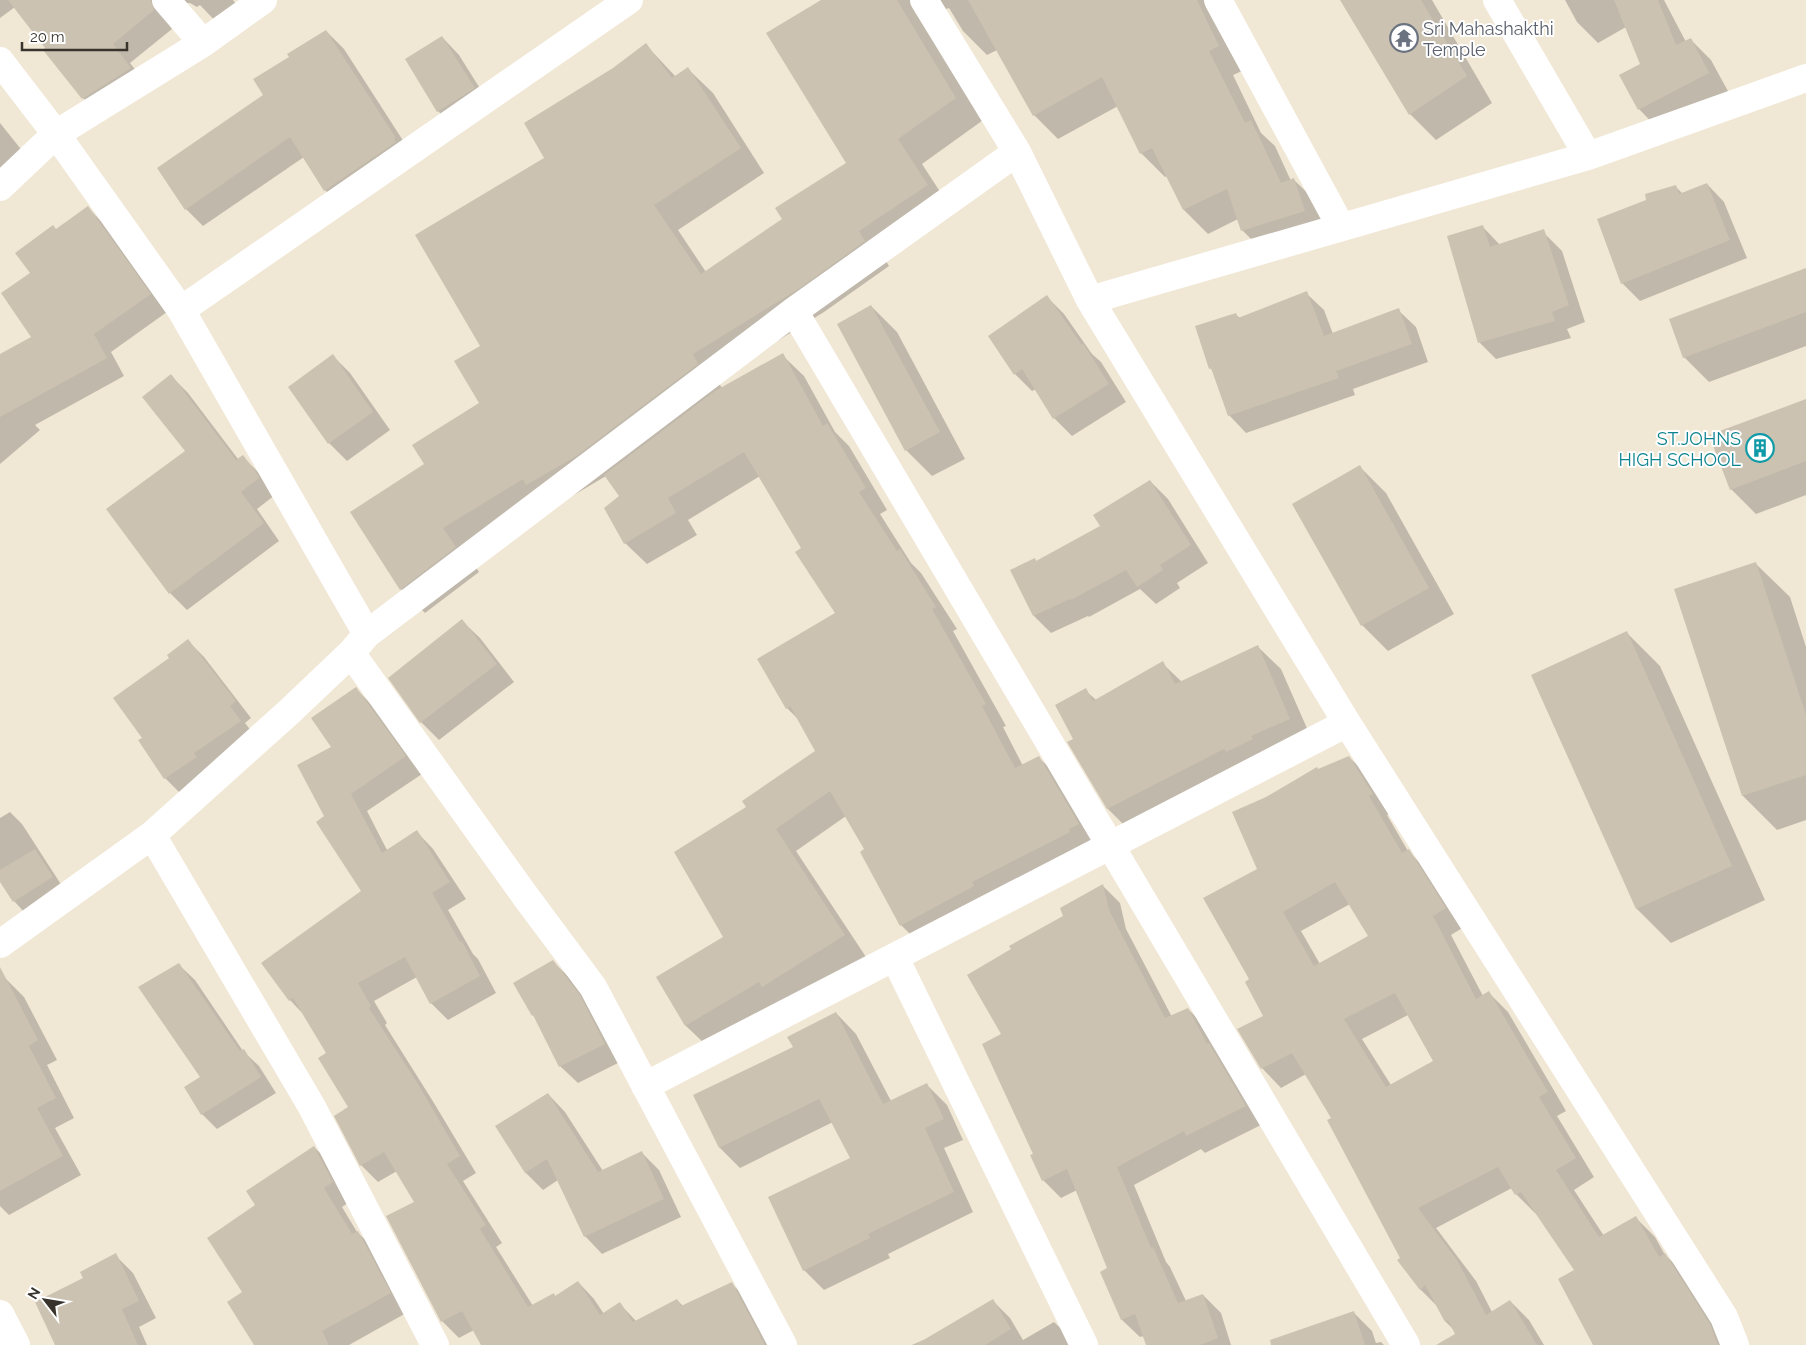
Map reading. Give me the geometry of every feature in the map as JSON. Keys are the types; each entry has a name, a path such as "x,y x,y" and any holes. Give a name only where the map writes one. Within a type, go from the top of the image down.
{"street":[{"path":"166,0 203,43"},
{"path":"0,186 56,134 203,43 263,0"},
{"path":"181,310 629,0"},
{"path":"924,0 1017,152 1090,300 1347,723 1724,1317 1735,1345"},
{"path":"1218,0 1341,227"},
{"path":"1497,0 1588,156"},
{"path":"0,61 56,134 181,310 359,643 526,897 593,987 783,1345"},
{"path":"1090,300 1588,156 1806,78"},
{"path":"0,944 152,836 289,712 359,643 794,311 1017,152"},
{"path":"794,311 1406,1345"},
{"path":"645,1086 1347,723"},
{"path":"152,836 312,1106 435,1345"},
{"path":"895,958 1084,1345"},
{"path":"0,1314 16,1345"}],"building":[{"path":"8,0 151,0 154,10 113,44 131,68 82,99 43,50 45,48"},
{"path":"821,0 897,0 956,98 898,139 928,185 859,231 865,241 800,288 693,354 698,364 575,457 526,485 523,479 443,528 456,547 400,590 350,512 424,464 412,445 479,403 454,361 480,346 415,235 544,158 524,123 613,68 646,43 672,78 688,67 741,148 654,205 701,274 782,219 775,208 846,163 766,33"},
{"path":"968,0 1197,0 1219,46 1209,51 1245,123 1251,120 1281,183 1294,178 1305,211 1241,231 1227,189 1183,210 1152,148 1140,154 1102,77 1033,116"},
{"name":"Sri Mahashakthi Temple","path":"1340,0 1421,0 1467,76 1409,115"},
{"path":"1614,0 1658,0 1676,45 1691,38 1709,73 1638,110 1619,75 1640,64"},
{"path":"326,30 396,138 394,139 396,142 324,191 290,137 185,210 157,168 263,95 253,79 289,57 287,54"},
{"path":"442,36 475,88 437,112 405,59"},
{"path":"1707,183 1730,240 1621,284 1597,219 1646,200 1645,194 1676,185 1679,194"},
{"path":"88,206 151,294 94,334 107,358 0,417 0,354 31,337 1,293 30,273 15,253 53,225 56,229"},
{"path":"1483,225 1490,247 1544,229 1569,305 1552,312 1555,321 1478,343 1447,236"},
{"path":"1806,268 1806,312 1683,358 1669,319"},
{"path":"1307,291 1324,336 1399,308 1412,344 1336,371 1339,378 1228,416 1211,368 1209,369 1195,326 1236,313 1238,318"},
{"path":"1047,295 1082,345 1083,343 1109,384 1053,419 1022,369 1014,375 988,336"},
{"path":"871,305 940,432 905,451 837,324"},
{"path":"783,353 823,426 827,423 866,488 859,492 897,551 900,549 936,607 932,609 986,704 982,706 1015,768 1039,756 1079,824 1069,829 1070,832 972,882 974,886 900,926 860,852 864,849 830,791 776,829 845,935 762,987 759,982 685,1026 656,977 723,937 674,852 746,807 742,801 815,751 790,706 786,709 757,659 835,613 795,552 801,548 744,452 668,498 676,513 624,544 604,508 619,496 604,475 715,391"},
{"path":"333,354 373,412 328,444 288,387"},
{"path":"171,374 236,460 243,455 258,475 259,478 241,492 264,523 169,594 106,509 185,451 142,397"},
{"name":"ST.JOHNS HIGH SCHOOL","path":"1806,399 1806,461 1730,490 1709,435"},
{"path":"1360,465 1429,588 1361,626 1292,504"},
{"path":"1150,480 1191,545 1160,565 1163,570 1137,587 1126,570 1071,600 1033,616 1010,570 1035,558 1036,561 1100,526 1093,515"},
{"path":"1756,562 1806,715 1806,775 1742,796 1674,589"},
{"path":"462,619 497,664 420,723 388,678"},
{"path":"1627,631 1732,866 1636,909 1531,675"},
{"path":"188,639 236,701 230,706 241,721 194,753 197,757 164,779 138,740 142,738 113,698 169,658 167,655"},
{"path":"1258,645 1290,719 1251,736 1253,739 1226,752 1224,749 1107,809 1067,742 1073,739 1055,705 1086,688 1093,701 1163,661 1175,684"},
{"path":"356,687 406,756 351,794 382,853 417,830 450,882 432,893 460,942 462,941 480,976 430,1004 405,957 358,983 371,1006 369,1008 418,1084 460,1156 447,1164 486,1225 480,1229 528,1307 554,1293 555,1296 578,1281 600,1315 620,1302 633,1322 677,1299 681,1306 732,1282 765,1345 481,1345 462,1311 441,1322 386,1216 414,1202 384,1152 360,1166 334,1116 348,1107 318,1058 326,1053 293,998 289,1001 261,963 361,891 316,822 324,816 297,765 331,747 311,718"},
{"path":"1349,756 1373,794 1369,796 1402,853 1409,849 1446,908 1433,916 1476,999 1489,991 1548,1092 1539,1097 1576,1158 1556,1170 1599,1237 1636,1216 1659,1257 1665,1253 1710,1324 1718,1345 1593,1345 1558,1279 1574,1270 1521,1192 1515,1195 1498,1167 1418,1208 1457,1260 1486,1315 1510,1300 1537,1345 1436,1345 1455,1334 1448,1320 1445,1322 1425,1285 1420,1290 1397,1260 1400,1258 1327,1120 1331,1118 1292,1053 1261,1069 1237,1029 1263,1016 1245,982 1249,979 1203,898 1257,869 1232,812 1266,797 1317,767 1318,769","holes":["1335,882 1368,936 1314,966 1283,912","1395,993 1433,1061 1386,1087 1344,1019"]},
{"path":"35,849 53,877 13,902 0,882 0,870"},
{"path":"1103,884 1109,910 1165,1018 1188,1008 1207,1044 1209,1043 1246,1106 1186,1136 1184,1131 1117,1167 1151,1248 1153,1247 1178,1303 1203,1294 1218,1338 1200,1345 1146,1345 1135,1314 1121,1320 1100,1272 1107,1268 1067,1169 1042,1181 1030,1155 1033,1154 982,1044 1001,1034 967,975 1011,949 1009,946 1063,916 1060,908"},
{"path":"553,960 580,995 605,1044 559,1067 533,1015 513,983"},
{"path":"179,963 240,1051 244,1049 261,1077 201,1115 184,1087 200,1077 138,987"},
{"path":"0,967 38,1040 29,1046 56,1098 37,1108 63,1156 0,1191"},
{"path":"836,1012 883,1104 927,1083 944,1119 925,1128 954,1192 868,1234 870,1238 803,1271 768,1197 850,1158 819,1099 719,1148 693,1095 793,1047 787,1037"},
{"path":"548,1093 598,1172 642,1151 664,1199 584,1237 547,1159 525,1173 495,1126"},
{"path":"314,1146 333,1182 324,1188 352,1234 358,1231 391,1293 322,1331 329,1345 254,1345 227,1302 242,1292 207,1238 255,1205 246,1191"},
{"path":"116,1253 139,1301 122,1309 138,1345 55,1345 35,1302 83,1278 80,1272"},
{"path":"993,1299 1011,1329 985,1345 915,1345"},
{"path":"1354,1311 1365,1345 1271,1345 1270,1340"}],"place":[{"name":"Sri Mahashakthi Temple","path":"1404,38"},
{"name":"ST.JOHNS HIGH SCHOOL","path":"1760,448"}]}
